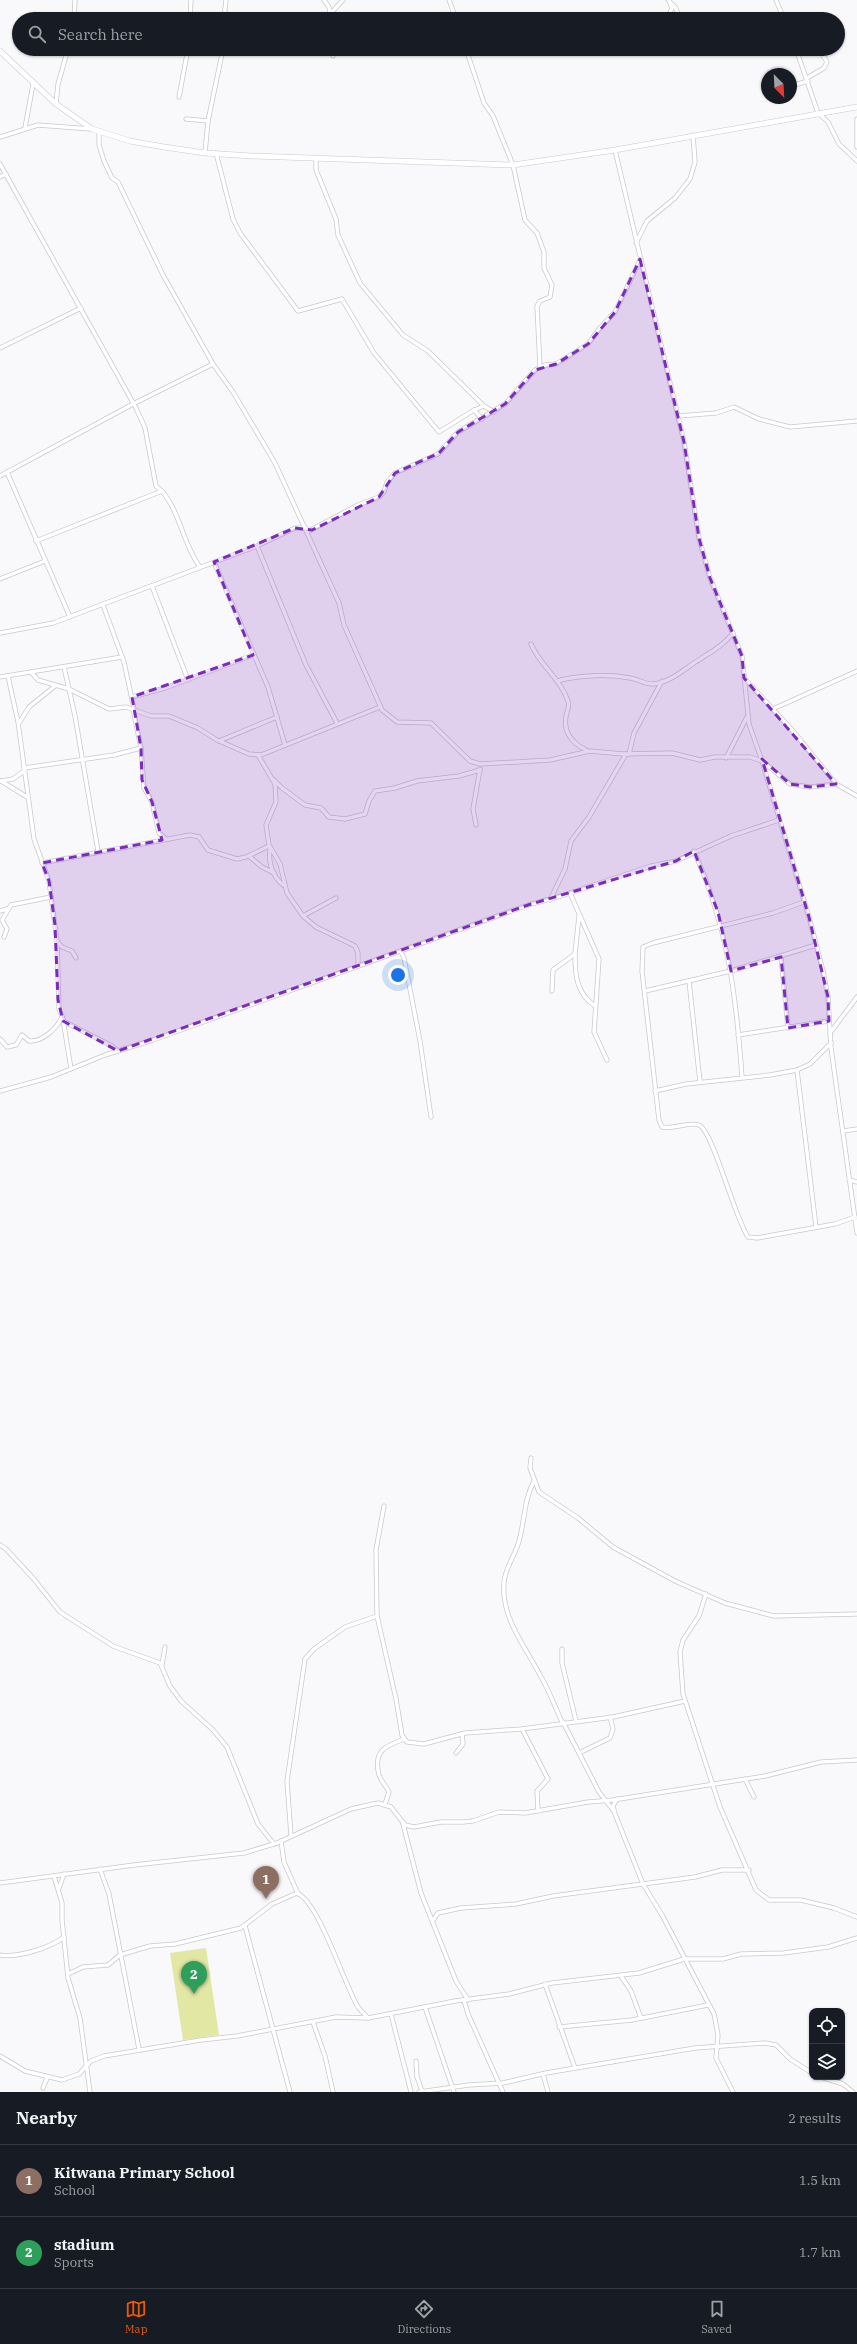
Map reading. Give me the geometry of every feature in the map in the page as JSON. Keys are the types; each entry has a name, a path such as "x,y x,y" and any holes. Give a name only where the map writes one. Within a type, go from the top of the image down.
{"street":[{"path":"74,12 75,0"},
{"path":"190,12 191,0"},
{"path":"225,12 226,0"},
{"path":"324,0 330,12"},
{"path":"332,12 343,0"},
{"path":"449,0 453,12"},
{"path":"776,0 781,12"},
{"path":"669,1 672,8 670,12"},
{"path":"669,1 676,12"},
{"path":"0,51 33,84 56,104 92,129"},
{"path":"56,104 58,84 66,56"},
{"path":"179,97 187,56"},
{"path":"205,153 208,121 222,56"},
{"path":"468,56 484,103 493,116 513,166 525,220 537,233 544,252 544,268 552,285 550,297 540,301 537,306 540,368"},
{"path":"798,56 818,113 828,122 839,144 857,161"},
{"path":"797,84 807,80 824,68 827,62 823,56"},
{"path":"25,128 33,84"},
{"path":"0,137 25,128 47,124 92,129 130,141 205,153 316,159 347,158 451,165 513,166 615,150 857,106"},
{"path":"186,119 208,121"},
{"path":"857,119 857,147"},
{"path":"99,131 99,145 111,177 118,182 163,274 213,364 233,392 270,454 307,530 339,603 344,625 380,707 397,722 433,725 470,761 482,764 550,760 587,751 628,754 664,753 700,760 750,757 762,761 790,784 810,787 836,784"},
{"path":"636,243 647,221 675,198 690,180 695,162 693,135"},
{"path":"615,150 678,416 689,468 699,538 710,578 743,659 748,716 804,902 828,997 830,1043 857,1233"},
{"path":"216,153 233,219 240,233 298,311 342,298 374,353 439,432 474,410 484,406"},
{"path":"316,159 316,170 336,219 338,235 360,283 403,335 428,351 484,406 494,412"},
{"path":"0,164 81,308 145,428 154,482 166,494 188,547 200,566"},
{"path":"0,177 6,174"},
{"path":"0,633 35,628 103,605 200,566 257,546 295,528 307,530 352,508 379,497 384,492 387,482 395,473 437,455 458,432 494,412 512,398 533,372 540,368 559,363 588,344 599,329 615,312 640,259"},
{"path":"0,348 81,308"},
{"path":"0,476 133,404 213,364"},
{"path":"678,416 716,413 734,407 759,419 790,427 857,421"},
{"path":"474,410 482,419"},
{"path":"7,472 70,616"},
{"path":"36,541 162,491"},
{"path":"257,546 306,665 337,723"},
{"path":"0,579 45,561"},
{"path":"214,562 268,687 285,745"},
{"path":"152,586 188,680"},
{"path":"103,605 122,657 132,697 141,748 144,788 152,802 159,833 166,839"},
{"path":"557,681 579,675 630,677 649,684 662,681 684,671 708,656 733,633"},
{"path":"531,644 538,659 557,681 568,704 566,731 574,743 587,751"},
{"path":"132,697 188,680 253,655"},
{"path":"0,677 122,657"},
{"path":"64,667 83,761 98,851"},
{"path":"773,709 857,671"},
{"path":"31,672 38,680 55,686 69,688 109,709 126,707 151,716 168,716 198,728 219,741 249,754 258,755 380,707"},
{"path":"8,676 19,724 27,797 34,839 47,873 51,897 57,941 58,1000 71,1069"},
{"path":"744,678 794,732 836,784 857,796"},
{"path":"550,900 565,869 570,841 589,817 628,754 634,733 662,681"},
{"path":"19,724 29,707 55,686"},
{"path":"726,758 748,716"},
{"path":"219,741 277,717"},
{"path":"1,781 13,779 24,770 83,761 141,748"},
{"path":"258,755 282,788 305,805 321,808 329,817 346,819 365,814 369,801 375,791 395,788 417,781 460,776 480,770"},
{"path":"476,825 473,809 482,764"},
{"path":"274,779 276,802 266,825 270,846 270,860 274,873 303,916 316,927 355,946 358,953 358,966"},
{"path":"1,781 27,797"},
{"path":"0,1091 71,1069 118,1051 401,952 517,909 550,900 644,868 676,861 694,851 736,834 779,820"},
{"path":"42,863 98,851 196,835 208,850 233,858 241,859 270,846"},
{"path":"270,846 280,864 283,885"},
{"path":"694,851 722,926 731,971 742,1077"},
{"path":"249,856 262,867 274,873"},
{"path":"570,893 599,959 594,1032 607,1060"},
{"path":"0,911 8,909 17,903 51,897"},
{"path":"303,916 336,898"},
{"path":"804,902 772,913 645,945 641,956 659,1120 662,1127 698,1125 706,1133 737,1217 748,1237 757,1238 816,1227 855,1217"},
{"path":"4,937 7,929 2,920 8,909"},
{"path":"579,915 575,968 579,989 586,1000 595,1006"},
{"path":"57,941 62,947 72,951 76,958"},
{"path":"645,991 731,971 781,957 816,945"},
{"path":"401,952 404,958 420,1041 431,1117"},
{"path":"552,991 553,970 575,954"},
{"path":"781,957 788,1028"},
{"path":"689,981 700,1082"},
{"path":"830,1033 857,998"},
{"path":"0,1038 7,1047 16,1045 22,1035 29,1041 35,1041 52,1032 62,1019"},
{"path":"62,1019 112,1046 118,1051"},
{"path":"738,1035 829,1021"},
{"path":"656,1091 700,1082 770,1075 797,1070 810,1064 830,1043"},
{"path":"797,1070 816,1227"},
{"path":"843,1131 857,1129"},
{"path":"849,1180 857,1182"},
{"path":"531,1458 530,1468 539,1492 578,1518 613,1547 674,1581 725,1602 774,1616 857,1614"},
{"path":"534,1481 527,1497 520,1538 508,1564 504,1585 512,1628 525,1646 599,1792 614,1810 643,1884 662,1915 708,2004 716,2025 718,2047 717,2060 733,2092"},
{"path":"384,1506 376,1550 377,1616 404,1739 411,1743 424,1744 462,1734 522,1729 563,1722 610,1717 685,1701"},
{"path":"0,1542 1,1546 33,1578 60,1612 112,1646 154,1659 162,1666 170,1686 181,1701 227,1746 258,1824 274,1844"},
{"path":"706,1594 699,1616 683,1640 680,1652 685,1701 722,1812 749,1870 756,1890 769,1900 801,1900 834,1908 857,1917"},
{"path":"291,1836 287,1782 305,1659 314,1649 345,1627 377,1616"},
{"path":"162,1666 165,1647"},
{"path":"562,1649 562,1662 576,1721"},
{"path":"579,1753 610,1738 613,1729 610,1717"},
{"path":"522,1729 548,1779 536,1791 538,1811"},
{"path":"456,1753 463,1744 462,1734"},
{"path":"384,1804 389,1792 379,1776 379,1756 381,1750 386,1745 404,1739"},
{"path":"403,1823 414,1827 441,1822 473,1821 500,1812 525,1813 588,1802 606,1801 745,1779 821,1762 857,1760"},
{"path":"745,1779 754,1797"},
{"path":"614,1810 613,1806 618,1799"},
{"path":"0,1883 100,1869 244,1852 274,1844 351,1809 372,1804 384,1804 390,1807 403,1823 421,1893 466,2000 468,2014 503,2092"},
{"path":"281,1841 284,1862 298,1894 304,1898 320,1923 358,2006 368,2018"},
{"path":"100,1869 109,1894 139,2050"},
{"path":"433,1920 438,1914 450,1910 516,1904 553,1896 695,1877 722,1870 749,1870"},
{"path":"59,1888 64,1874"},
{"path":"54,1876 59,1888 62,1903 69,1986 80,2018 90,2092"},
{"path":"68,1974 83,1967 108,1965 120,1955 150,1946 175,1944 245,1926 272,1904 292,1894 298,1894"},
{"path":"245,1926 290,2092"},
{"path":"0,1955 8,1957 20,1955 54,1944 64,1937"},
{"path":"0,2056 25,2071 47,2078 68,2078 79,2074 96,2058 139,2050 273,2030 336,2017 368,2018 458,2001 509,1994 545,1984 621,1976 654,1969 684,1960 723,1959 742,1954 784,1953 844,1943 857,1938"},
{"path":"621,1976 634,1997 641,2018"},
{"path":"545,1984 559,2028 575,2068"},
{"path":"458,2001 461,1991"},
{"path":"559,2028 641,2018 708,2004"},
{"path":"425,2007 454,2092"},
{"path":"391,2014 411,2092"},
{"path":"313,2022 325,2056 333,2092"},
{"path":"416,2061 416,2077 421,2092 452,2087 499,2084 575,2068 695,2048 772,2043 780,2048 795,2063 809,2071"},
{"path":"543,2074 548,2092"},
{"path":"43,2088 47,2078"},
{"path":"830,2080 843,2084 853,2092"}],"highlighted area":[{"path":"640,259 684,442 699,538 710,578 742,656 744,678 836,784 810,787 790,784 762,759 809,917 828,997 829,1021 788,1028 781,957 731,971 718,912 694,851 676,861 528,905 118,1051 63,1021 58,1000 55,925 49,881 42,863 162,840 152,802 142,780 141,748 132,697 253,655 214,562 295,528 312,530 379,497 395,473 439,453 458,432 505,404 535,370 556,364 588,344 615,312"}],"green space":[{"path":"206,1948 219,2035 183,2040 170,1953"}],"place":[{"name":"Kitwana Primary School","path":"266,1899"},
{"name":"stadium","path":"194,1994"}]}
